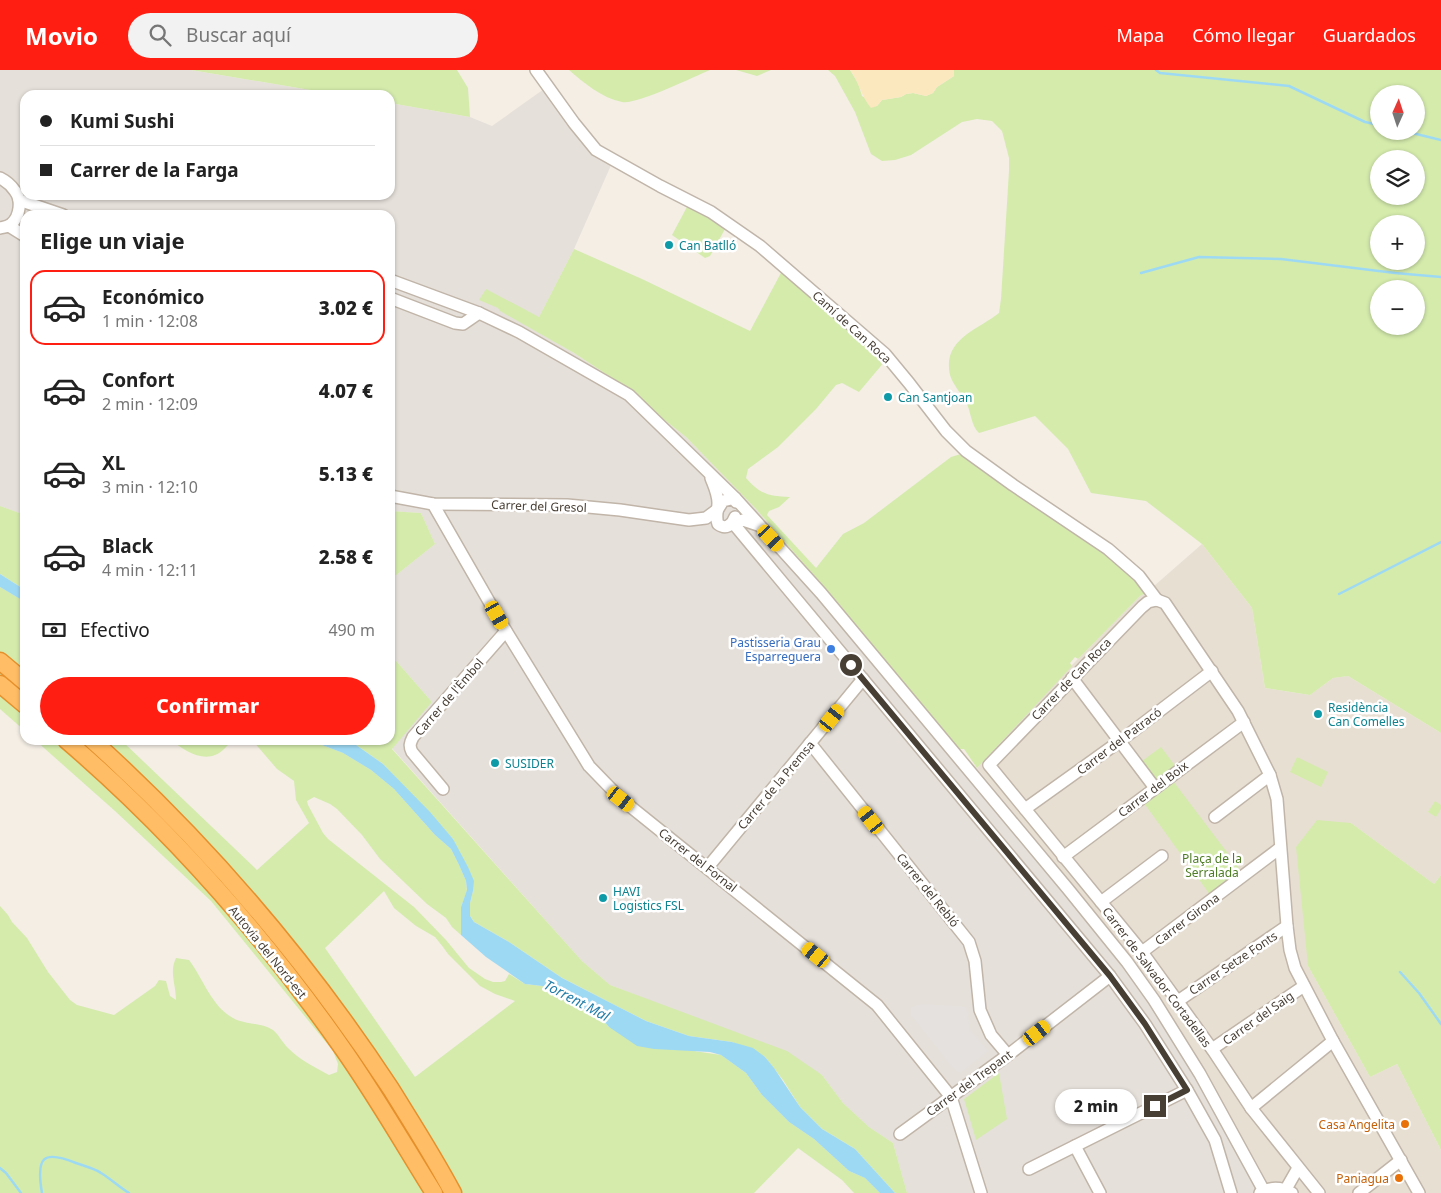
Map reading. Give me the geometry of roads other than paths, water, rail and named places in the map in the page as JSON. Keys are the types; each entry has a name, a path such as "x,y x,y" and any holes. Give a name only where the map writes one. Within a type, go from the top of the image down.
{"highway":[{"path":"0,661 20,678"},
{"path":"0,684 20,701"},
{"name":"Autovia del Nord-est","path":"71,745 140,808 245,921 310,1003 344,1050 434,1193"},
{"name":"Autovia del Nord-est","path":"97,745 176,821 220,867 303,966 362,1044 408,1116 453,1193"}],"street":[{"name":"Camí de Can Roca","path":"536,70 596,150 660,186 712,212 760,246 885,354 940,424 966,451 1108,549 1139,576 1157,600 1164,604 1212,671 1244,722 1270,774 1277,799 1280,848 1292,959 1333,1041 1419,1193"},
{"path":"0,178 8,182 16,192 19,200 13,222"},
{"path":"19,200 48,210"},
{"path":"395,282 479,313 519,332 629,395 735,498 816,587 1127,962 1154,1000 1200,1074 1262,1192 1271,1188 1289,1191 1298,1168"},
{"path":"395,300 455,323 464,324 479,313"},
{"path":"708,472 718,496 716,519 720,525 726,527 743,520 760,527"},
{"name":"Carrer del Gresol","path":"395,497 433,504 567,505 620,510 689,520 715,527 720,525"},
{"path":"689,520 706,518 718,509 723,502 735,498"},
{"path":"733,523 738,509 735,498"},
{"name":"Carrer del Fornal","path":"433,504 506,631 589,766 621,799 878,1005 951,1097 981,1193"},
{"path":"733,523 1110,976 1145,1024 1187,1090 1214,1140 1231,1193"},
{"name":"Carrer de Can Roca","path":"989,765 1142,607 1148,602 1157,600"},
{"name":"Carrer de l'Èmbol","path":"443,789 412,752 410,742 506,631"},
{"name":"Carrer del Patracó","path":"1025,809 1120,741 1212,671"},
{"path":"1072,678 1154,788"},
{"name":"Carrer de la Premsa","path":"708,867 863,679"},
{"name":"Carrer del Boix","path":"1063,857 1244,722"},
{"name":"Carrer del Rebló","path":"810,743 969,942 975,961 980,1010 992,1035 1008,1055"},
{"name":"Carrer de Salvador Cortadellas","path":"989,765 1142,952 1212,1049 1251,1108 1319,1193"},
{"path":"1215,817 1270,774"},
{"name":"Carrer Girona","path":"1142,952 1280,848"},
{"path":"1101,902 1162,856"},
{"name":"Carrer Setze Fonts","path":"1178,1001 1288,926"},
{"name":"Carrer del Trepant","path":"900,1134 1008,1055 1110,976"},
{"name":"Carrer del Saig","path":"1212,1049 1304,986"},
{"path":"1251,1108 1333,1041"},
{"path":"1029,1169 1187,1090"},
{"path":"1075,1146 1100,1193"},
{"path":"1359,1193 1401,1160"}],"water":[{"path":"0,574 20,587 20,599 0,587"},
{"name":"Torrent Mal","path":"322,745 356,745 383,764 430,812 453,839 474,881 470,916 474,922 509,942 562,978 646,1021 689,1036 732,1042 753,1048 765,1057 774,1068 800,1107 822,1129 855,1149 895,1193 880,1193 865,1178 849,1171 814,1139 789,1122 762,1095 746,1073 721,1055 710,1052 654,1049 637,1046 609,1027 599,1015 581,1008 557,992 542,986 525,984 486,957 461,935 461,907 467,890 466,881 451,849 435,835 394,789 371,770 343,753"}],"waterway":[{"path":"1156,70 1160,73 1289,86 1370,123"},
{"path":"1425,136 1441,140"},
{"path":"1141,273 1199,257 1281,259 1441,277"},
{"path":"1339,594 1441,542"},
{"path":"1400,972 1419,993 1441,1024"},
{"path":"42,1193 40,1181 41,1164 49,1157 65,1159 95,1170 129,1193"},
{"path":"0,1168 21,1193"}],"place":[{"name":"Can Batlló","path":"669,245"},
{"name":"Can Santjoan","path":"888,397"},
{"name":"Pastisseria Grau Esparreguera","path":"831,649"},
{"name":"Residència Can Comelles","path":"1318,714"},
{"name":"SUSIDER","path":"495,763"},
{"name":"HAVI Logistics FSL","path":"603,898"},
{"name":"Casa Angelita","path":"1405,1124"},
{"name":"Paniagua","path":"1399,1178"}],"park label":[{"name":"Plaça de la Serralada","path":"1212,865"}]}
